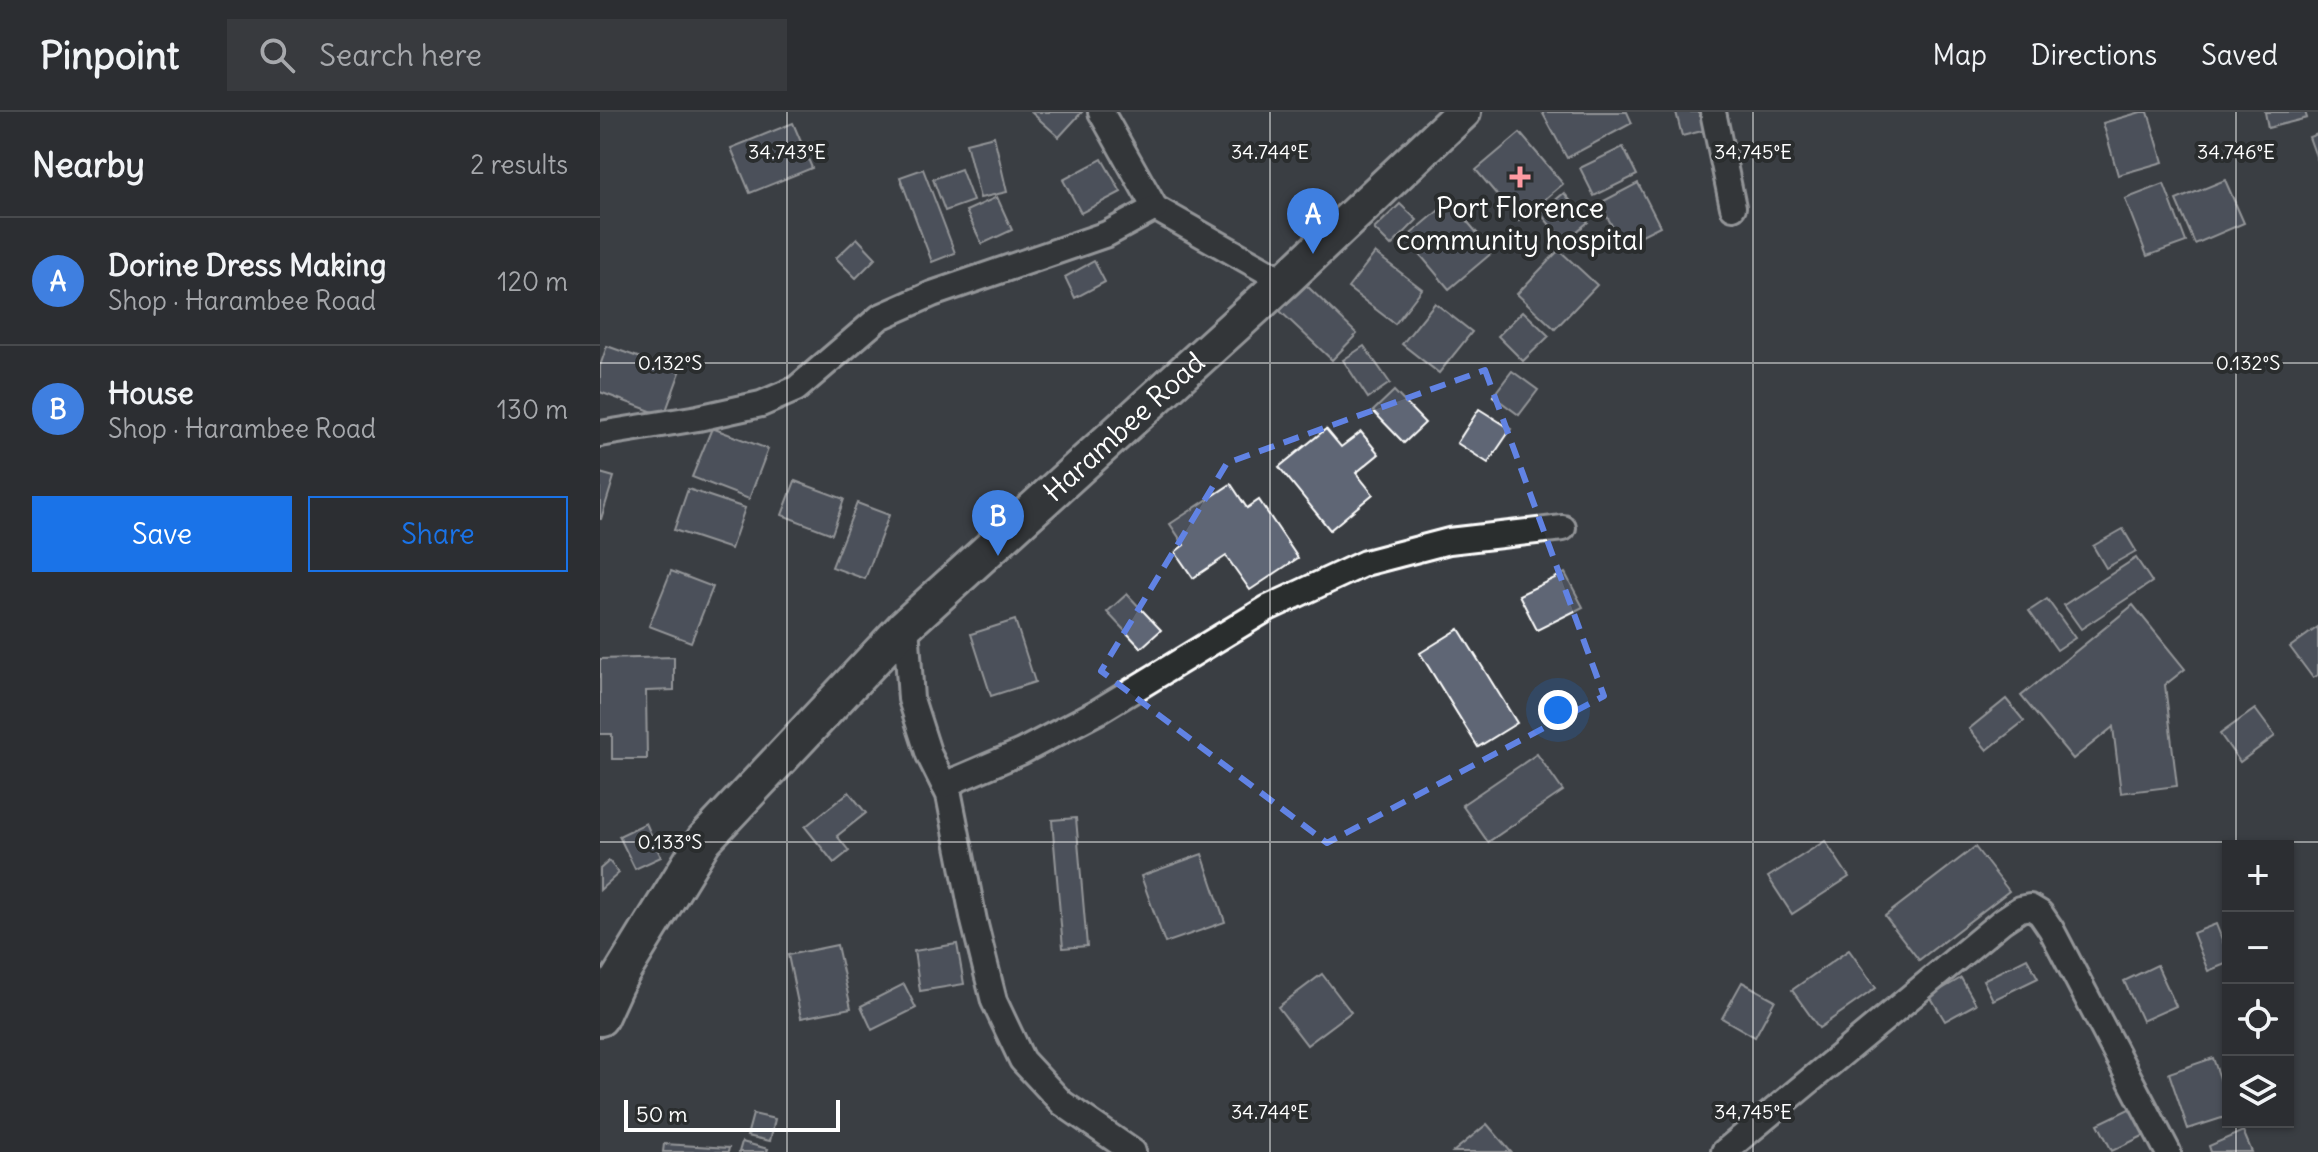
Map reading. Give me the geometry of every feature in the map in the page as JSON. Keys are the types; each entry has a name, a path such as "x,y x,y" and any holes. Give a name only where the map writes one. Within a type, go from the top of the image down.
{"main road":[{"name":"Harambee Road","path":"600,1018 616,983 704,840 906,625 1284,281 1463,112"}],"street":[{"path":"1101,112 1155,208 1284,281"},
{"path":"1713,112 1733,207"},
{"path":"600,434 685,421 761,404 796,389 880,317 932,294 1107,234 1155,208"},
{"path":"944,785 1021,752 1097,712 1268,608 1365,563 1449,541 1563,528"},
{"path":"906,625 911,699 929,755 949,795 974,921 994,1001 1022,1060 1062,1103 1133,1152"},
{"path":"1724,1152 2002,921 2020,909 2030,907 2040,913 2051,929 2168,1152"}],"highlighted area":[{"path":"1485,370 1604,696 1327,843 1101,671 1227,463"}],"building":[{"path":"1031,112 1082,112 1059,137"},
{"path":"1542,112 1627,112 1632,123 1567,158"},
{"path":"1676,112 1710,112 1714,128 1682,136"},
{"path":"2148,112 2163,162 2118,175 2103,123"},
{"path":"2265,112 2305,112 2307,118 2268,128"},
{"path":"793,123 812,168 750,193 731,148"},
{"name":"Port Florence community hospital","path":"1520,133 1563,184 1519,221 1476,170"},
{"path":"2318,134 2318,162 2309,137"},
{"path":"994,136 1007,192 980,198 966,143"},
{"path":"1623,147 1637,175 1594,196 1580,168"},
{"path":"1102,159 1121,192 1081,213 1063,180"},
{"path":"923,169 955,253 932,262 900,177"},
{"path":"961,169 973,201 945,211 933,179"},
{"path":"2225,180 2244,223 2195,244 2176,200"},
{"path":"1638,183 1660,226 1622,245 1600,203"},
{"path":"2164,184 2186,242 2147,256 2125,199"},
{"path":"1564,193 1588,222 1564,242 1540,213"},
{"path":"997,197 1012,230 982,244 966,211"},
{"path":"1450,201 1493,252 1449,289 1406,238"},
{"path":"1400,204 1417,220 1391,246 1374,229"},
{"path":"857,238 876,258 856,278 836,258"},
{"path":"1559,250 1597,285 1555,329 1517,294"},
{"path":"1375,253 1422,289 1395,324 1348,288"},
{"path":"1094,261 1105,282 1075,298 1065,277"},
{"path":"1305,284 1357,334 1332,360 1280,311"},
{"path":"1435,303 1472,332 1439,373 1402,344"},
{"path":"1523,311 1549,336 1523,361 1498,336"},
{"path":"607,346 680,372 664,416 600,392 600,366"},
{"path":"1364,346 1390,383 1368,398 1343,360"},
{"path":"1512,371 1538,390 1519,415 1493,396"},
{"path":"1394,391 1425,423 1404,443 1373,411"},
{"path":"1479,409 1511,429 1488,463 1457,443"},
{"path":"712,428 768,449 749,499 692,477"},
{"path":"1326,429 1341,447 1361,432 1379,454 1356,473 1373,494 1330,530 1279,467"},
{"path":"600,473 614,477 601,519 600,519"},
{"path":"795,481 844,499 832,534 782,515"},
{"path":"1231,484 1247,508 1259,500 1298,558 1250,590 1226,556 1193,578 1175,552 1184,545 1170,524"},
{"path":"688,489 745,508 731,549 674,530"},
{"path":"857,503 889,515 865,579 832,567"},
{"path":"2123,529 2136,551 2106,568 2093,546"},
{"path":"2136,558 2152,582 2081,629 2064,605"},
{"path":"671,571 713,587 691,642 649,626"},
{"path":"1565,573 1583,607 1537,630 1519,595"},
{"path":"1127,594 1161,630 1141,648 1107,612"},
{"path":"2047,599 2075,638 2057,650 2029,611"},
{"path":"2133,605 2185,669 2165,685 2177,786 2121,793 2113,727 2073,759 2021,696"},
{"path":"1015,620 1035,682 991,696 971,634"},
{"path":"2318,627 2318,675 2313,678 2290,647"},
{"path":"1459,629 1517,723 1478,747 1420,653"},
{"path":"674,657 674,690 646,691 647,759 612,759 612,734 600,734 600,659"},
{"path":"2006,699 2024,721 1987,750 1969,729"},
{"path":"2255,709 2275,736 2240,762 2220,734"},
{"path":"1537,754 1563,791 1488,842 1462,805"},
{"path":"849,792 866,813 837,836 849,851 834,863 805,827"},
{"path":"1076,818 1087,946 1063,948 1052,820"},
{"path":"646,823 661,857 635,869 619,836"},
{"path":"1825,841 1849,877 1792,914 1768,877"},
{"path":"1975,847 2009,891 1919,960 1885,916"},
{"path":"1202,854 1225,922 1165,943 1141,876"},
{"path":"609,861 619,873 600,890 600,869"},
{"path":"2216,924 2222,940 2222,965 2208,971 2193,933"},
{"path":"957,944 964,984 920,991 914,951"},
{"path":"837,945 851,1008 801,1018 788,955"},
{"path":"1849,950 1876,988 1819,1028 1792,990"},
{"path":"2027,958 2038,978 1993,1000 1983,980"},
{"path":"2157,965 2176,1006 2142,1021 2124,981"},
{"path":"1322,974 1351,1012 1307,1045 1278,1007"},
{"path":"1961,978 1976,1004 1945,1021 1930,996"},
{"path":"1742,982 1775,1000 1755,1037 1722,1018"},
{"path":"904,984 916,1008 872,1030 861,1006"},
{"path":"2213,1058 2222,1084 2222,1118 2188,1129 2169,1073"},
{"path":"2131,1108 2145,1135 2112,1151 2098,1124"},
{"path":"753,1114 775,1119 770,1141 747,1136"},
{"path":"1487,1124 1511,1152 1453,1152"},
{"path":"2243,1131 2252,1152 2211,1152 2209,1146"},
{"path":"742,1142 768,1149 767,1152 739,1152"},
{"path":"664,1144 729,1148 728,1152 663,1152"}],"place":[{"name":"Port Florence community hospital","path":"1520,177"},
{"name":"Dorine Dress Making","path":"1313,254"},
{"name":"House","path":"998,556"}]}
